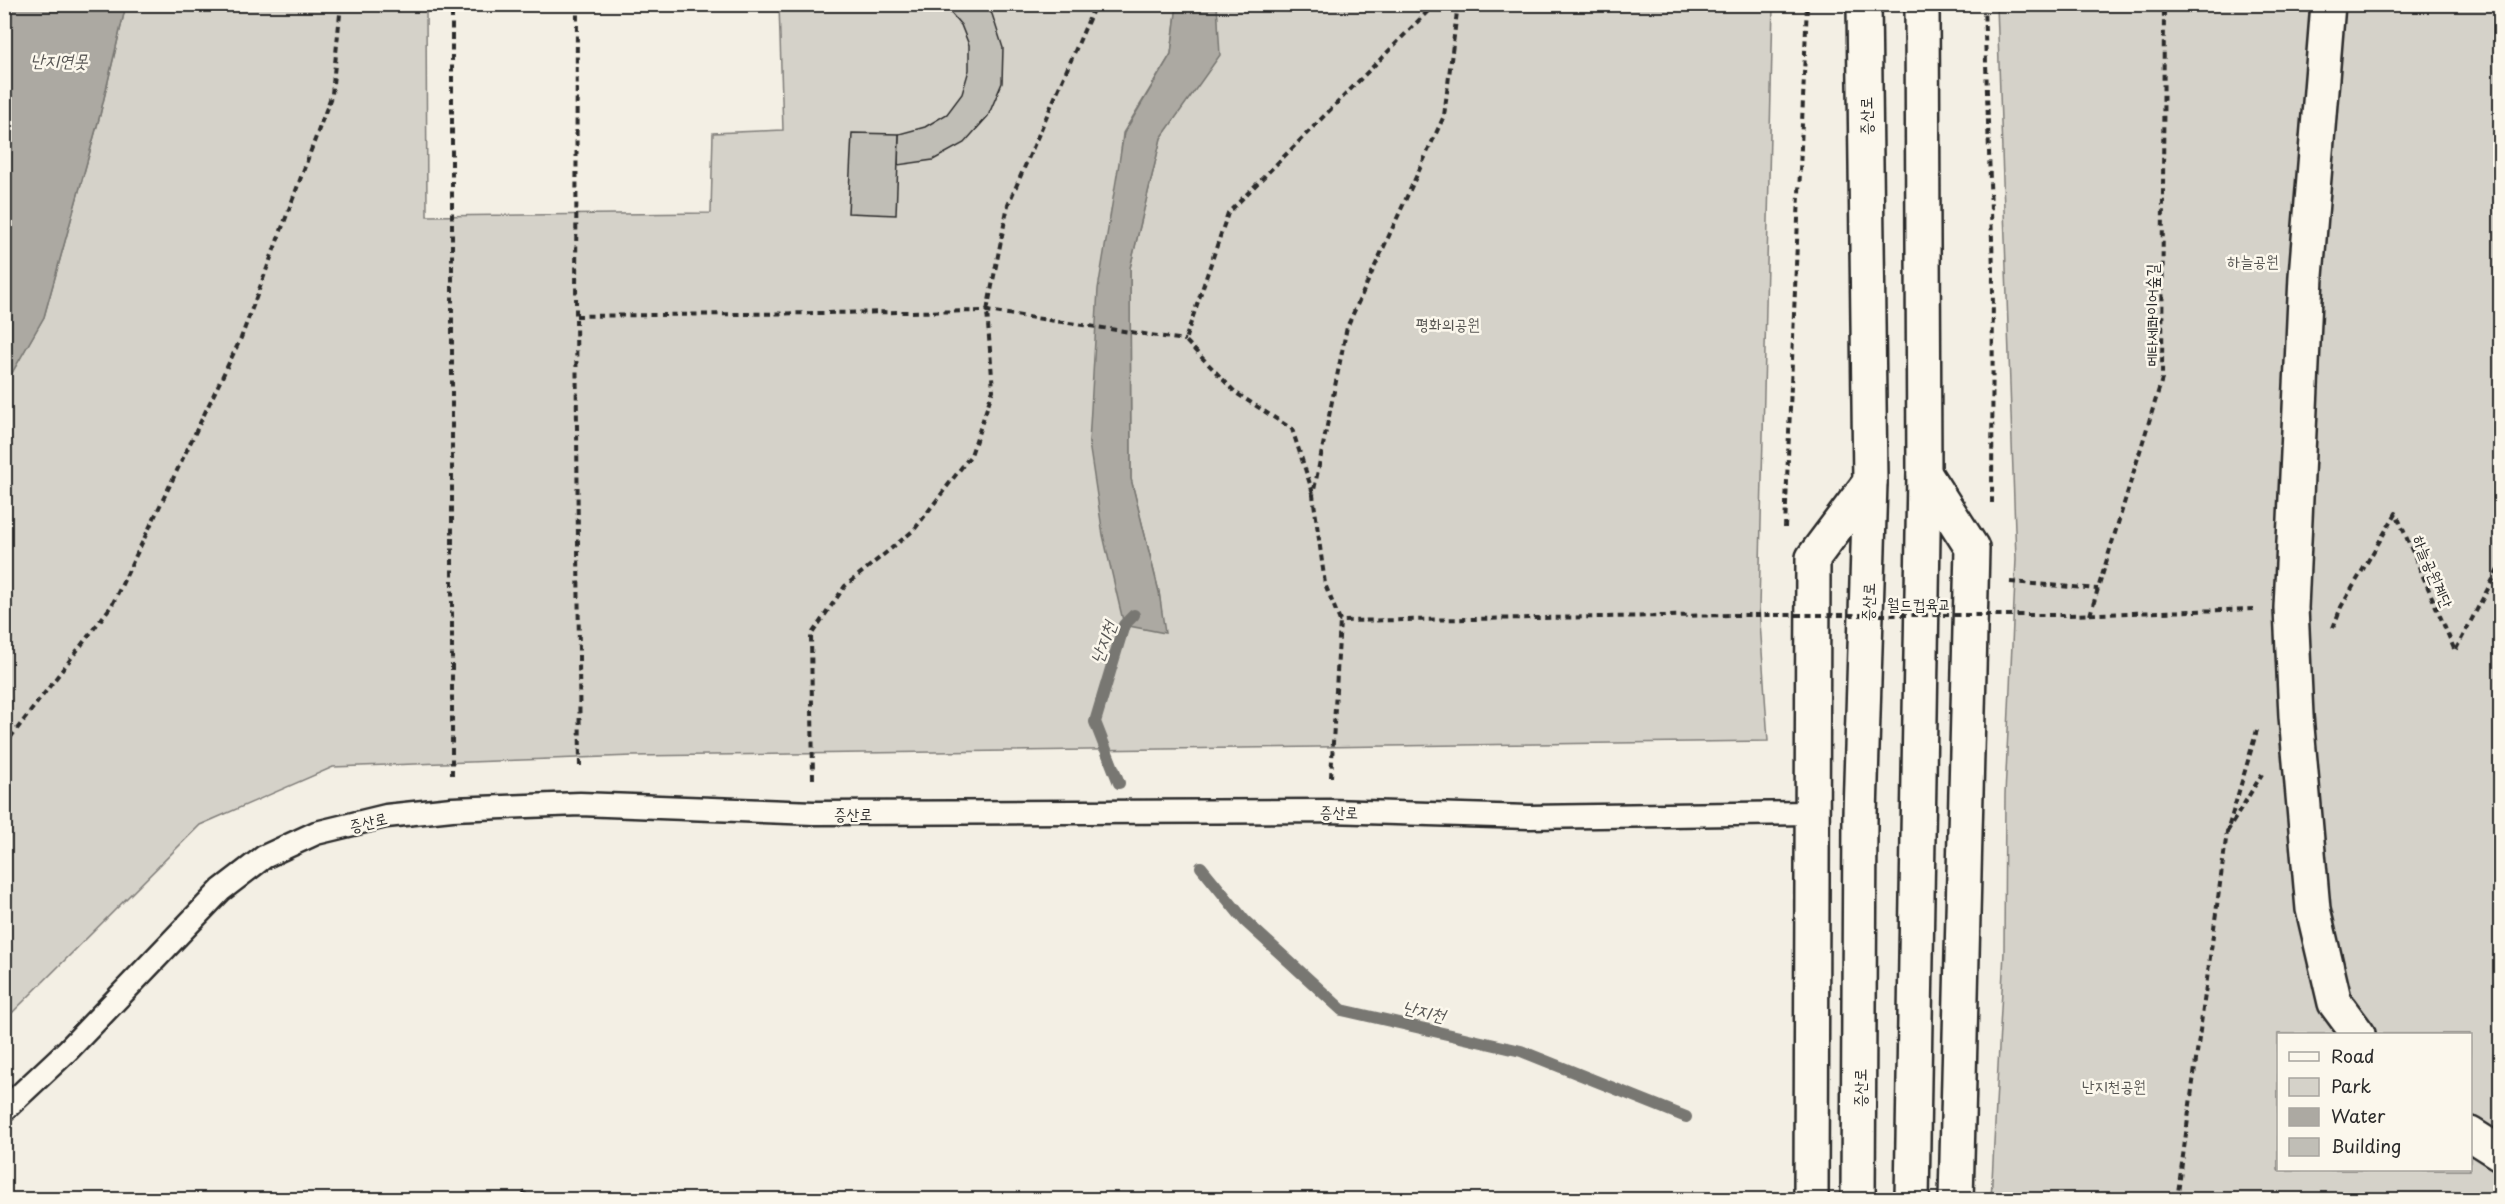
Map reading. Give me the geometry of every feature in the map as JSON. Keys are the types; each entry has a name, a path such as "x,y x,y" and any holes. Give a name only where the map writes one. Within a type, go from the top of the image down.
{"main road":[{"name":"증산로","path":"1858,1200 1860,814 1870,482 1864,4"},
{"path":"1912,1200 1924,473 1922,4"},
{"path":"2328,4 2306,276 2291,608 2296,716 2313,909 2335,1003 2357,1033"},
{"path":"1924,473 1972,548 1956,1200"},
{"path":"1811,1200 1813,558 1870,482"},
{"path":"2472,1135 2500,1152"}],"lane":[{"name":"증산로","path":"4,1110 69,1050 220,890 264,857 316,833 386,816 452,809 580,804 814,813 1329,811 1529,817 1812,813"}],"path":[{"path":"4,746 112,605 241,338 332,94 341,4"},
{"path":"452,4 452,809"},
{"path":"578,4 576,316 580,804"},
{"path":"814,813 811,635 845,586 914,530 971,455 993,390 987,311 1008,205 1092,12 1092,4"},
{"path":"1185,340 1228,213 1436,4"},
{"path":"1313,495 1347,327 1444,116 1458,4"},
{"path":"1984,4 1993,270 1992,509"},
{"name":"메타세콰이어숲길","path":"2090,615 2162,379 2164,4"},
{"path":"576,316 987,311 1166,335 1185,340 1236,393 1292,429 1313,495 1325,584 1340,621 1329,811"},
{"name":"하늘공원계단","path":"2341,606 2396,513 2455,651 2500,566"},
{"path":"2003,581 2098,589"},
{"name":"월드컵육교","path":"1340,621 1733,615 2090,615 2291,608"},
{"path":"2177,1200 2227,832 2259,720"},
{"path":"523,1192 532,1200"}],"green space":[{"name":"평화의공원","path":"126,5 426,5 427,216 711,213 713,133 783,130 779,5 1177,5 1171,54 1123,133 1089,443 1164,633 1159,592 1131,479 1130,268 1161,138 1219,55 1217,5 1773,5 1759,607 1768,741 633,756 333,767 200,825 5,1020 5,385 44,317 100,115"},
{"name":"하늘공원","path":"1997,5 2500,5 2500,1199 1991,1200 2004,952 2005,795 2016,559"}],"water":[{"name":"난지연못","path":"5,4 126,5 100,115 44,317 5,385"},
{"path":"1177,5 1217,5 1220,55 1161,138 1130,268 1131,479 1159,592 1165,633 1124,625 1103,535 1089,443 1098,289 1124,133 1171,54"}],"building":[{"path":"943,4 984,4 992,14 1003,48 1002,83 988,116 964,143 933,160 898,165 899,134 925,127 947,114 962,94 969,70 969,45 961,25"},
{"path":"852,133 899,134 896,215 848,213"}],"waterway":[{"name":"난지천","path":"1119,783 1095,722 1124,625 1134,615"},
{"name":"난지천","path":"1201,867 1245,921 1342,1010 1521,1051 1686,1117"}],"park label":[{"name":"난지천공원","path":"2114,1085"}]}
